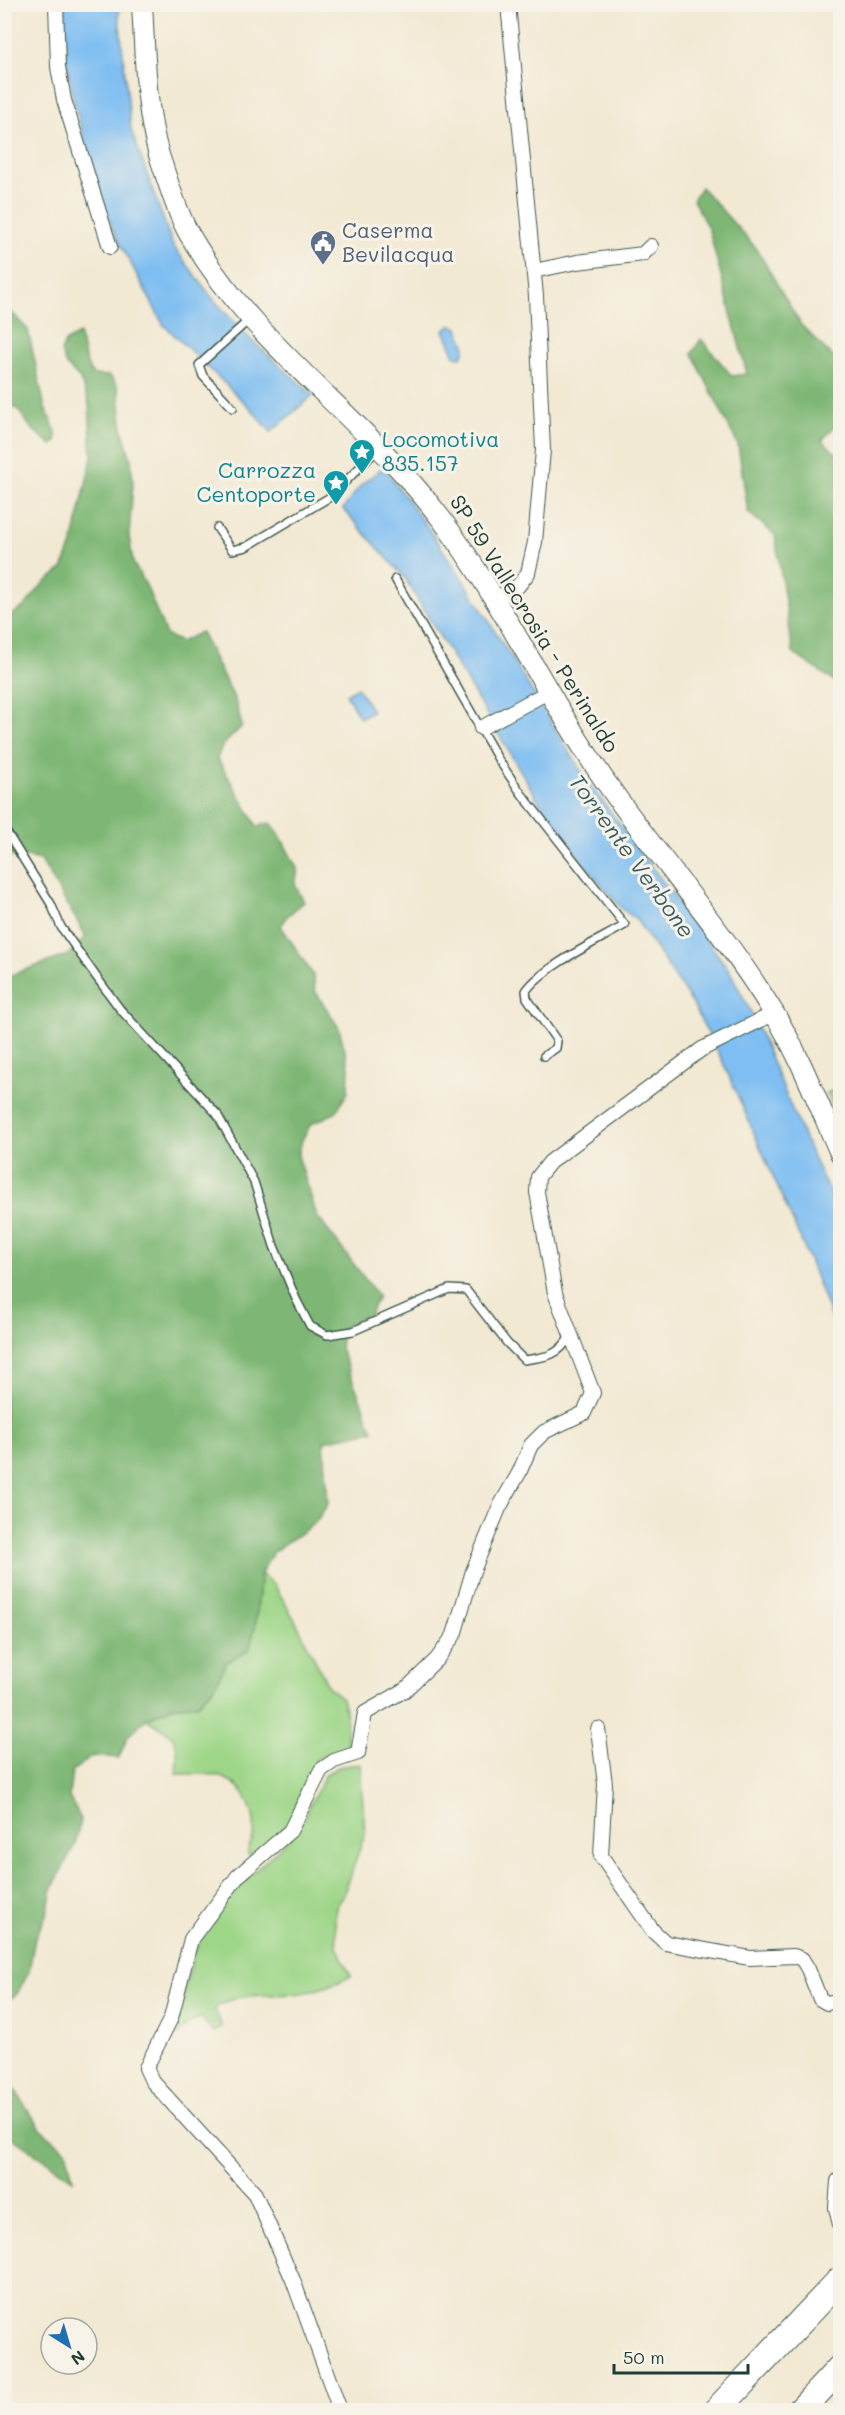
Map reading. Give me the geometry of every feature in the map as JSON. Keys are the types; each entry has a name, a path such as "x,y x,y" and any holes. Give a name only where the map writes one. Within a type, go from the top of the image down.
{"highway":[{"path":"717,2410 840,2280"},
{"path":"801,2410 840,2368"}],"main road":[{"name":"SP 59 Vallecrosia - Perinaldo","path":"142,4 148,90 158,152 187,229 246,322 380,447 425,498 465,551 495,600 544,694 609,788 735,953 840,1153"}],"street":[{"path":"56,4 58,67 64,100 110,247"},
{"path":"495,600 518,586 528,573 535,542 543,450 534,272 508,4"},
{"path":"534,272 577,262 643,254 651,246"},
{"path":"484,727 544,694"},
{"path":"340,2410 293,2280 255,2194 152,2081 146,2068 171,2018 191,1939 238,1876 290,1831 321,1770 334,1761 358,1753 365,1713 405,1690 437,1659 454,1635 477,1560 499,1508 519,1473 531,1445 544,1432 584,1413 592,1393 555,1293 537,1192 538,1177 550,1162 702,1049 767,1017"},
{"path":"598,1729 605,1784 601,1856 652,1931 666,1943 750,1958 794,1956 802,1959 820,1999 827,2003 840,2000"},
{"path":"840,2179 837,2208 840,2225"}],"lane":[{"path":"233,408 203,376 200,364 246,322"},
{"path":"217,528 232,550 246,546 330,497 380,447"},
{"path":"395,579 484,727 498,759 521,793 625,925 532,981 526,991 527,998 556,1041 556,1048 544,1056"},
{"path":"4,828 51,904 61,927 95,975 128,1017 217,1114 254,1182 274,1246 310,1326 327,1335 353,1331 449,1289 466,1290 507,1343 524,1360 545,1357 564,1348 570,1336"}],"green space":[{"path":"701,187 756,248 801,325 840,364 840,421 822,440 840,457 840,685 793,653 775,535 748,512 738,445 692,353 701,339 732,376 747,374 709,230 693,200"},
{"path":"4,304 28,330 45,408 56,432 56,442 52,445 32,429 16,407 5,409"},
{"path":"79,334 90,371 93,375 110,376 118,387 123,433 131,459 133,484 129,536 133,563 146,585 166,635 181,642 201,632 235,700 242,726 223,745 217,758 257,826 271,823 298,870 295,884 304,902 286,917 281,926 313,975 315,991 339,1028 349,1067 348,1092 335,1113 311,1124 302,1140 298,1156 317,1216 378,1296 370,1314 343,1327 340,1348 373,1431 324,1441 328,1504 315,1523 273,1552 261,1574 255,1627 249,1650 226,1662 215,1686 197,1704 172,1707 146,1719 128,1736 119,1758 93,1756 72,1771 69,1797 81,1819 75,1844 52,1889 47,1914 35,1938 29,1971 17,1994 5,2002 5,977 68,955 86,936 41,860 17,855 5,858 4,619 24,607 42,585 62,569 72,545 92,457 89,403 80,379 66,365 61,352 65,342"},
{"path":"840,1088 840,1127 827,1093"},
{"path":"261,1574 275,1586 329,1688 342,1698 346,1713 348,1747 338,1755 317,1758 290,1822 276,1838 253,1856 248,1855 248,1852 254,1833 253,1818 245,1795 228,1780 216,1776 176,1774 177,1753 174,1740 165,1730 146,1719 172,1707 197,1704 215,1686 226,1662 249,1650 255,1627"},
{"path":"360,1764 365,1834 343,1896 336,1907 335,1920 337,1947 351,1976 302,1993 257,1995 233,1999 215,2009 222,2027 213,2033 201,2017 188,2024 178,2036 174,2032 192,1958 204,1930 225,1899 297,1831 326,1774 338,1767"},
{"path":"5,2075 41,2129 66,2150 73,2179 5,2133"}],"water":[{"path":"65,5 120,5 119,16 131,130 173,246 214,300 251,340 313,395 271,432 251,409 163,324 114,232 91,164 73,98 66,56"},
{"path":"452,325 458,328 464,343 465,350 461,357 455,356 444,330"},
{"name":"Torrente Verbone","path":"383,467 469,589 588,782 729,970 750,1010 809,1149 840,1214 840,1341 804,1247 721,1058 692,1003 636,919 622,909 585,865 544,810 405,578 343,509 361,485"},
{"path":"357,687 372,711 360,718 346,694"}],"place":[{"name":"Caserma Bevilacqua","path":"323,266"},
{"name":"Locomotiva 835.157","path":"362,475"},
{"name":"Carrozza Centoporte","path":"336,506"}]}
